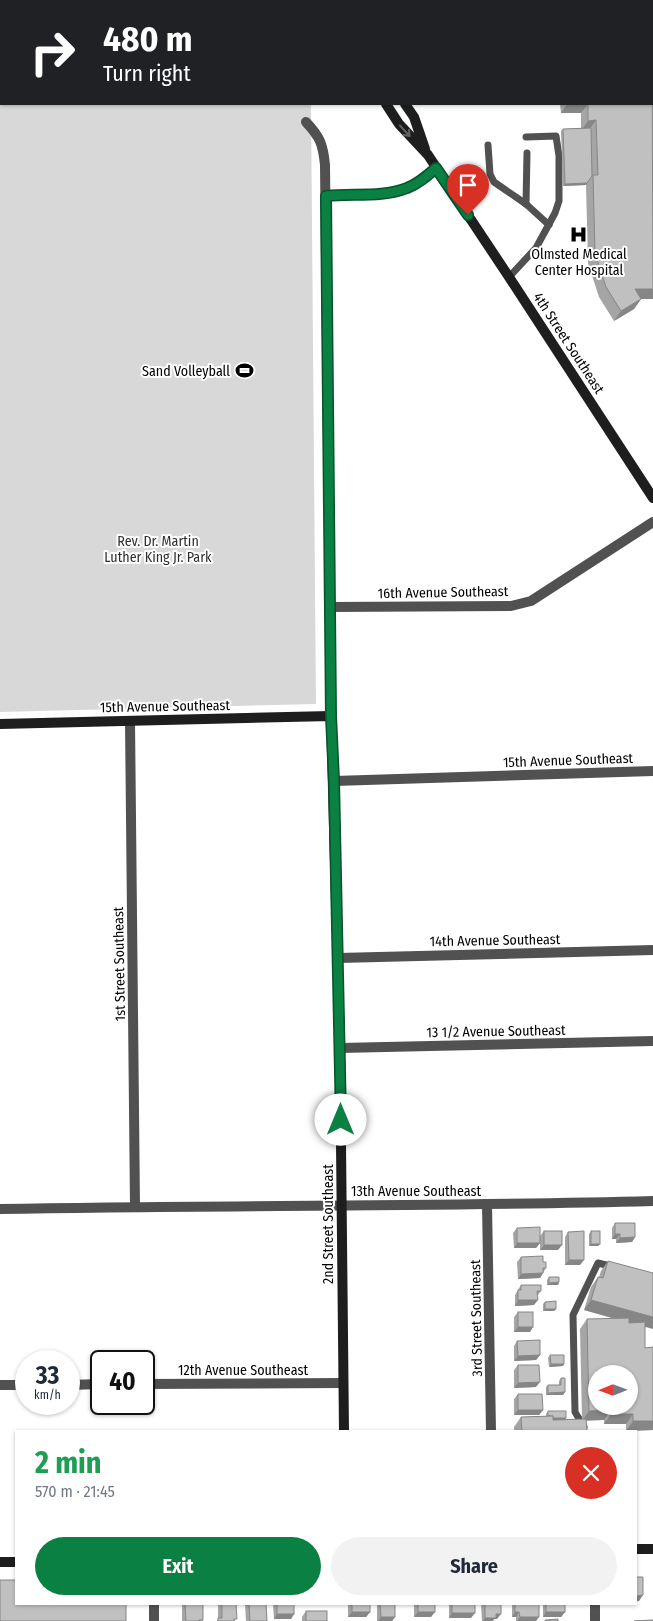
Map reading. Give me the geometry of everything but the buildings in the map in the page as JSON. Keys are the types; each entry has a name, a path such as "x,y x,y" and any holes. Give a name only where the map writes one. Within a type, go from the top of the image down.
{"street":[{"name":"4th Street Southeast","path":"387,105 399,124 428,155"},
{"name":"4th Street Southeast","path":"407,105 414,117 428,155 436,168 653,498"},
{"name":"2nd Street Southeast","path":"306,122 318,134 323,148 326,196 331,716 340,1048 344,1430"},
{"name":"16th Avenue Southeast","path":"330,607 511,606 525,603 531,601 653,522"},
{"name":"15th Avenue Southeast","path":"0,724 331,716"},
{"name":"1st Street Southeast","path":"130,721 135,1206"},
{"name":"15th Avenue Southeast","path":"334,781 653,771"},
{"name":"14th Avenue Southeast","path":"338,958 653,950"},
{"name":"13 1/2 Avenue Southeast","path":"340,1048 653,1041"},
{"name":"13th Avenue Southeast","path":"0,1209 135,1206 488,1205 653,1201"},
{"name":"3rd Street Southeast","path":"488,1205 491,1430"},
{"name":"12th Avenue Southeast","path":"155,1384 343,1383"},
{"path":"0,1385 15,1385"},
{"path":"637,1549 653,1549"},
{"path":"0,1562 15,1562"},
{"path":"154,1605 154,1621"},
{"path":"595,1605 595,1621"}],"lane":[{"path":"509,277 536,248 549,225 559,201 559,156 556,136 526,137"},
{"path":"488,145 490,174 494,182 526,204 549,225"},
{"path":"526,153 526,204"},
{"path":"326,196 391,193 414,185 436,168"},
{"path":"586,1429 575,1412 573,1315 598,1263 625,1270"}],"green space":[{"name":"Rev. Dr. Martin Luther King Jr. Park","path":"0,105 311,105 316,704 0,712"}],"place":[{"name":"Olmsted Medical Center Hospital","path":"579,234"},
{"name":"Sand Volleyball","path":"244,371"}],"route":[{"path":"341,1120 331,716 326,196 391,193 408,188 419,182 436,168 468,215"}]}
